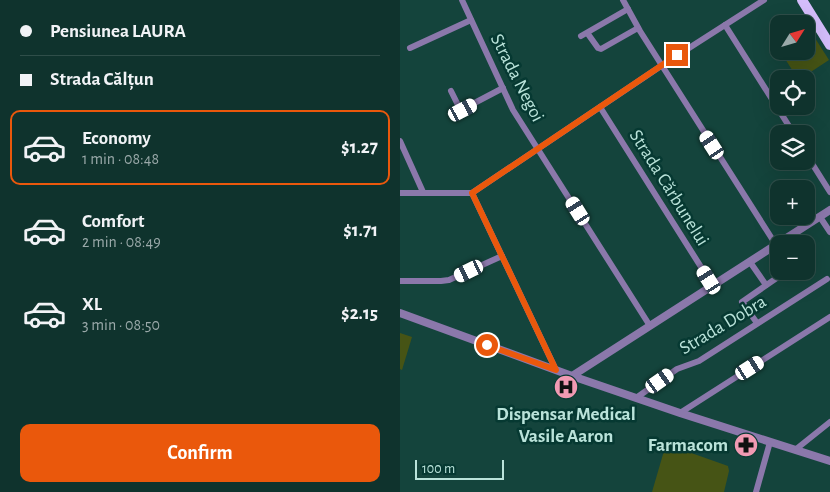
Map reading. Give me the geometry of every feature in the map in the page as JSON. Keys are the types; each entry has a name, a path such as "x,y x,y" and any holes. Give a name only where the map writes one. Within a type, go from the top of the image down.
{"main road":[{"path":"802,0 830,45"}],"street":[{"name":"Strada Negoi","path":"462,0 513,110 650,326"},
{"path":"623,0 661,66 770,236"},
{"path":"400,193 472,193 661,66 764,0"},
{"path":"581,36 628,9"},
{"name":"Strada Negoi","path":"410,48 471,20"},
{"path":"725,25 788,125"},
{"path":"588,34 598,48 601,49 638,28"},
{"path":"451,91 463,110 503,88"},
{"name":"Strada Cărbunelui","path":"600,107 713,286"},
{"path":"400,141 423,192"},
{"path":"815,168 830,192"},
{"path":"472,193 556,370"},
{"path":"792,235 830,210"},
{"path":"820,217 830,232"},
{"path":"572,376 770,249"},
{"path":"400,282 449,280 502,256"},
{"path":"750,262 766,285"},
{"name":"Strada Dobra","path":"636,398 677,369 699,361 827,278"},
{"path":"757,324 742,302 774,280"},
{"path":"400,313 572,376 830,461"},
{"path":"680,413 830,317"},
{"path":"796,450 830,422"},
{"path":"756,492 770,442"}],"green space":[{"path":"815,38 829,60 814,70 792,70 786,60 815,60"},
{"path":"400,333 412,337 402,370 400,369"},
{"path":"666,444 728,466 729,471 724,492 652,492"}],"place":[{"name":"Dispensar Medical Vasile Aaron","path":"566,387"},
{"name":"Farmacom","path":"746,445"}],"route":[{"path":"487,345 556,370 472,193 677,55"}]}
